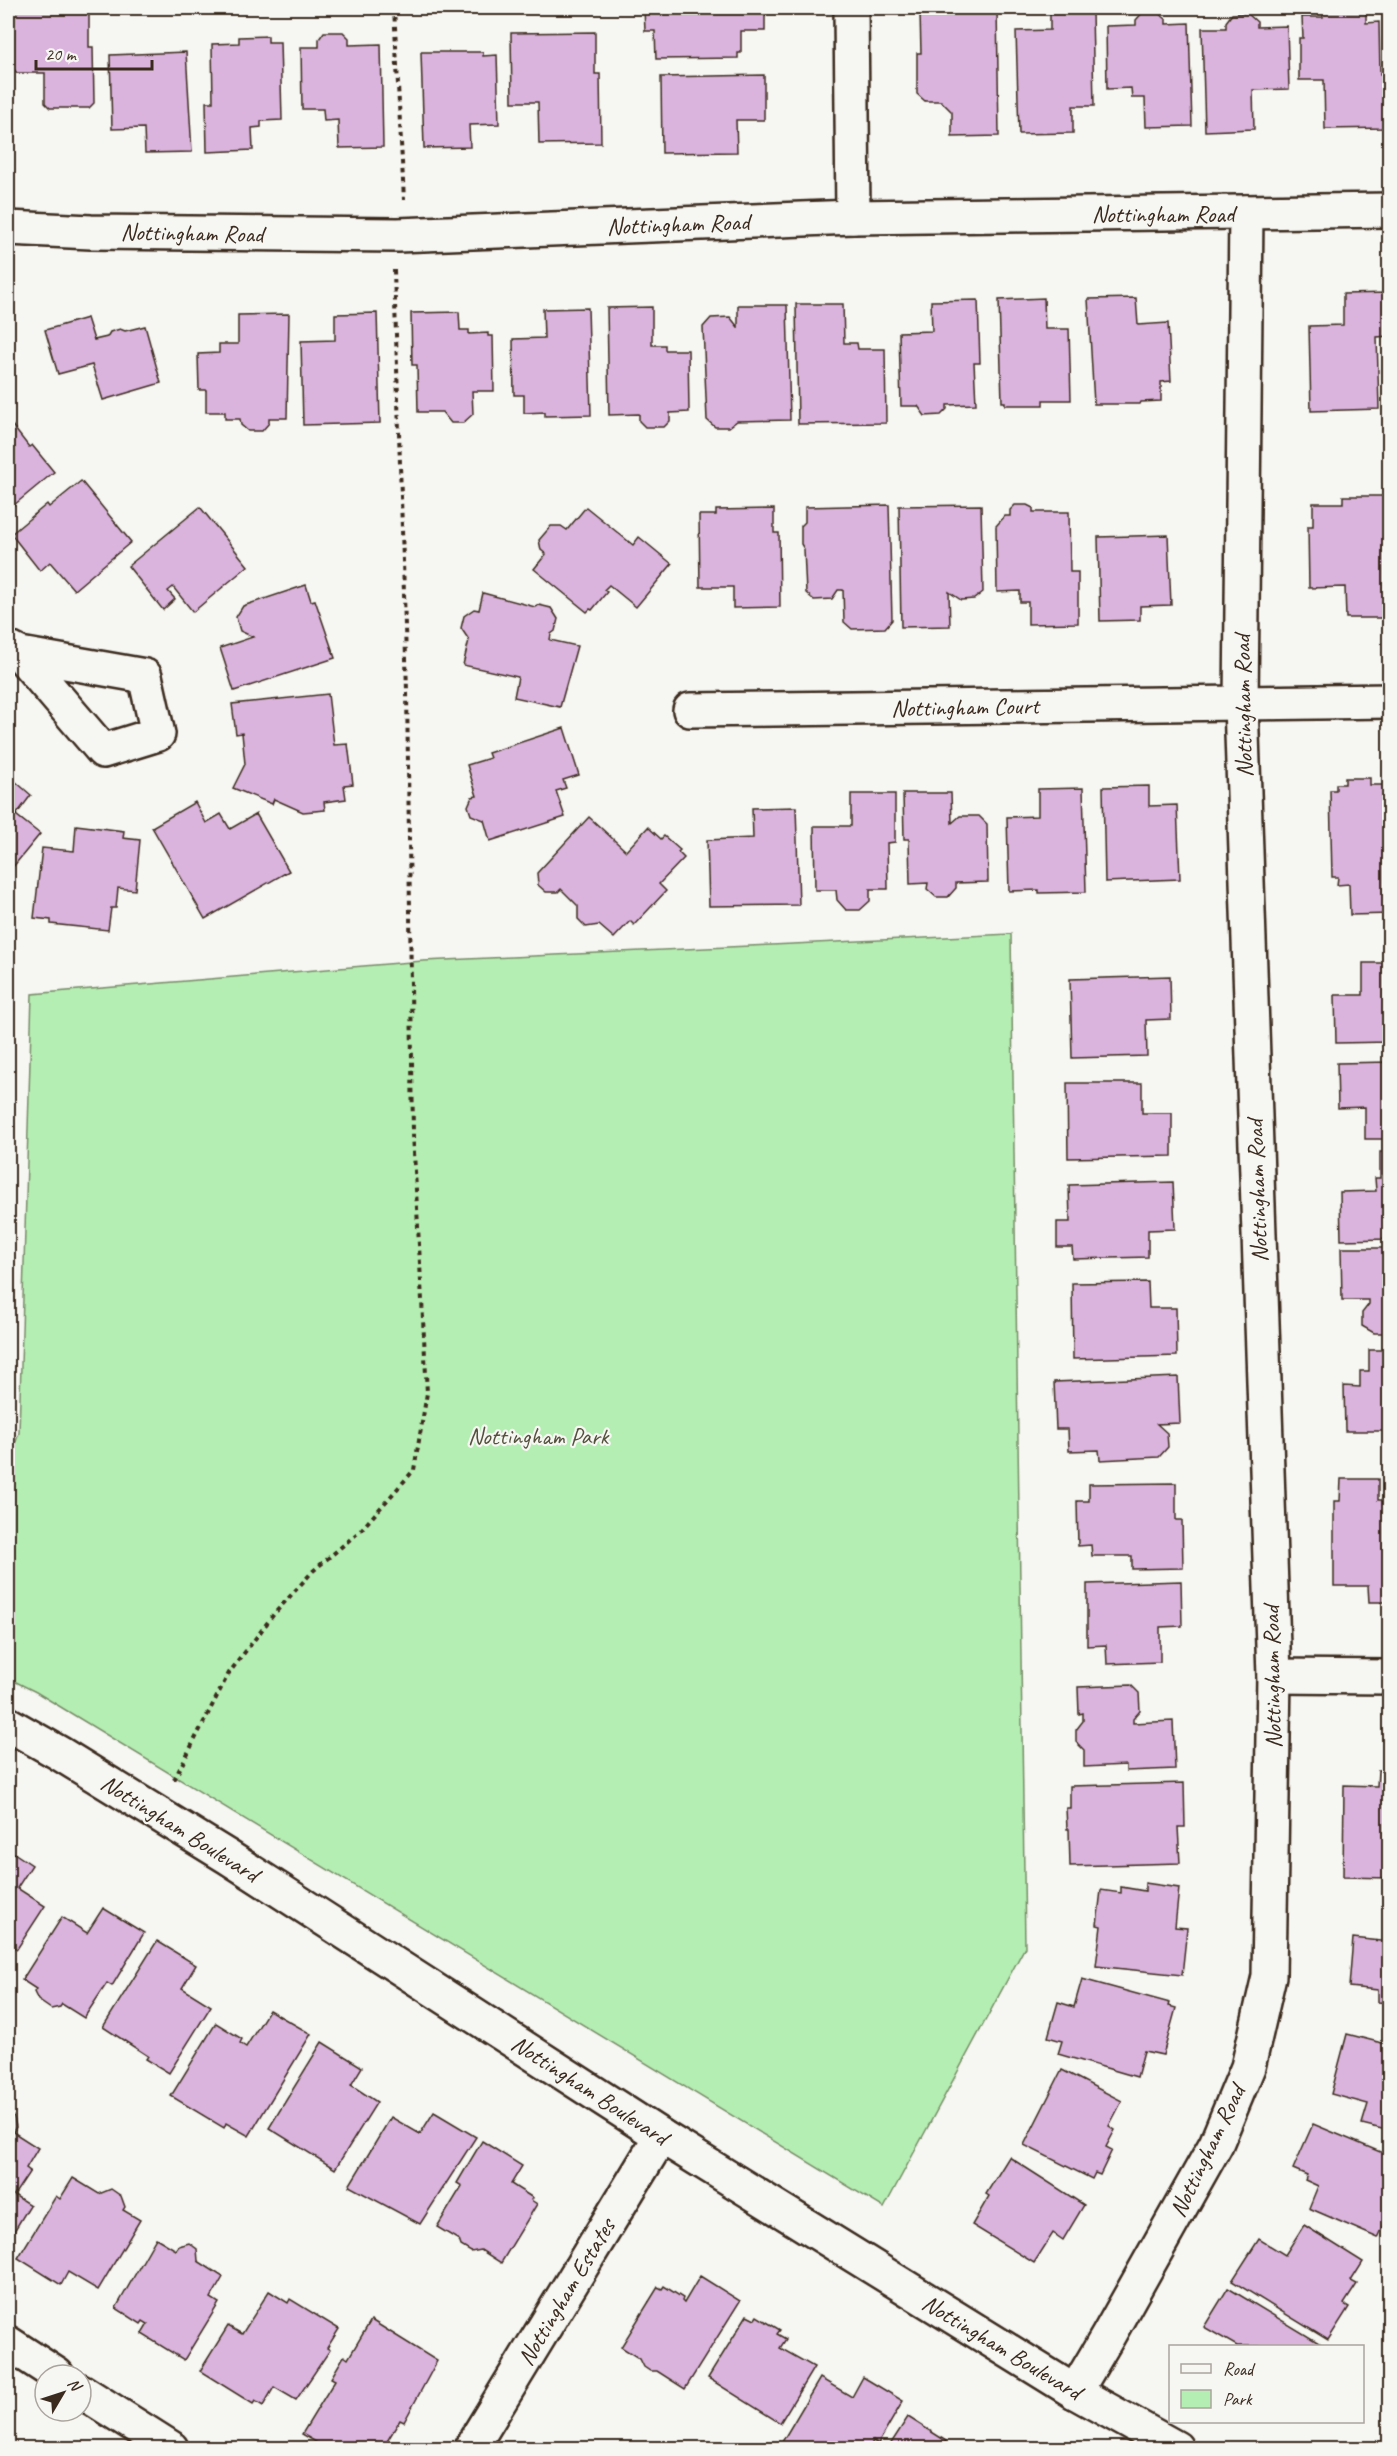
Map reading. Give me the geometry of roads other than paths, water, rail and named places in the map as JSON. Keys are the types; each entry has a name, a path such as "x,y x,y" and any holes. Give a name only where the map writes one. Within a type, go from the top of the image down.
{"street":[{"path":"851,8 853,216"},
{"path":"1246,212 1389,210"},
{"name":"Nottingham Road","path":"8,228 91,232 398,235 853,216 1246,212 1241,704 1274,1676 1269,1976 1248,2067 1216,2144 1075,2392"},
{"name":"Nottingham Court","path":"690,710 1389,701"},
{"path":"1274,1676 1389,1677"},
{"name":"Nottingham Boulevard","path":"8,1724 157,1813 661,2136 1075,2392 1176,2448"},
{"name":"Nottingham Estates","path":"471,2448 661,2136"},
{"path":"8,2343 39,2363"},
{"path":"93,2399 171,2448"}],"park label":[{"name":"Nottingham Park","path":"538,1436"}]}
